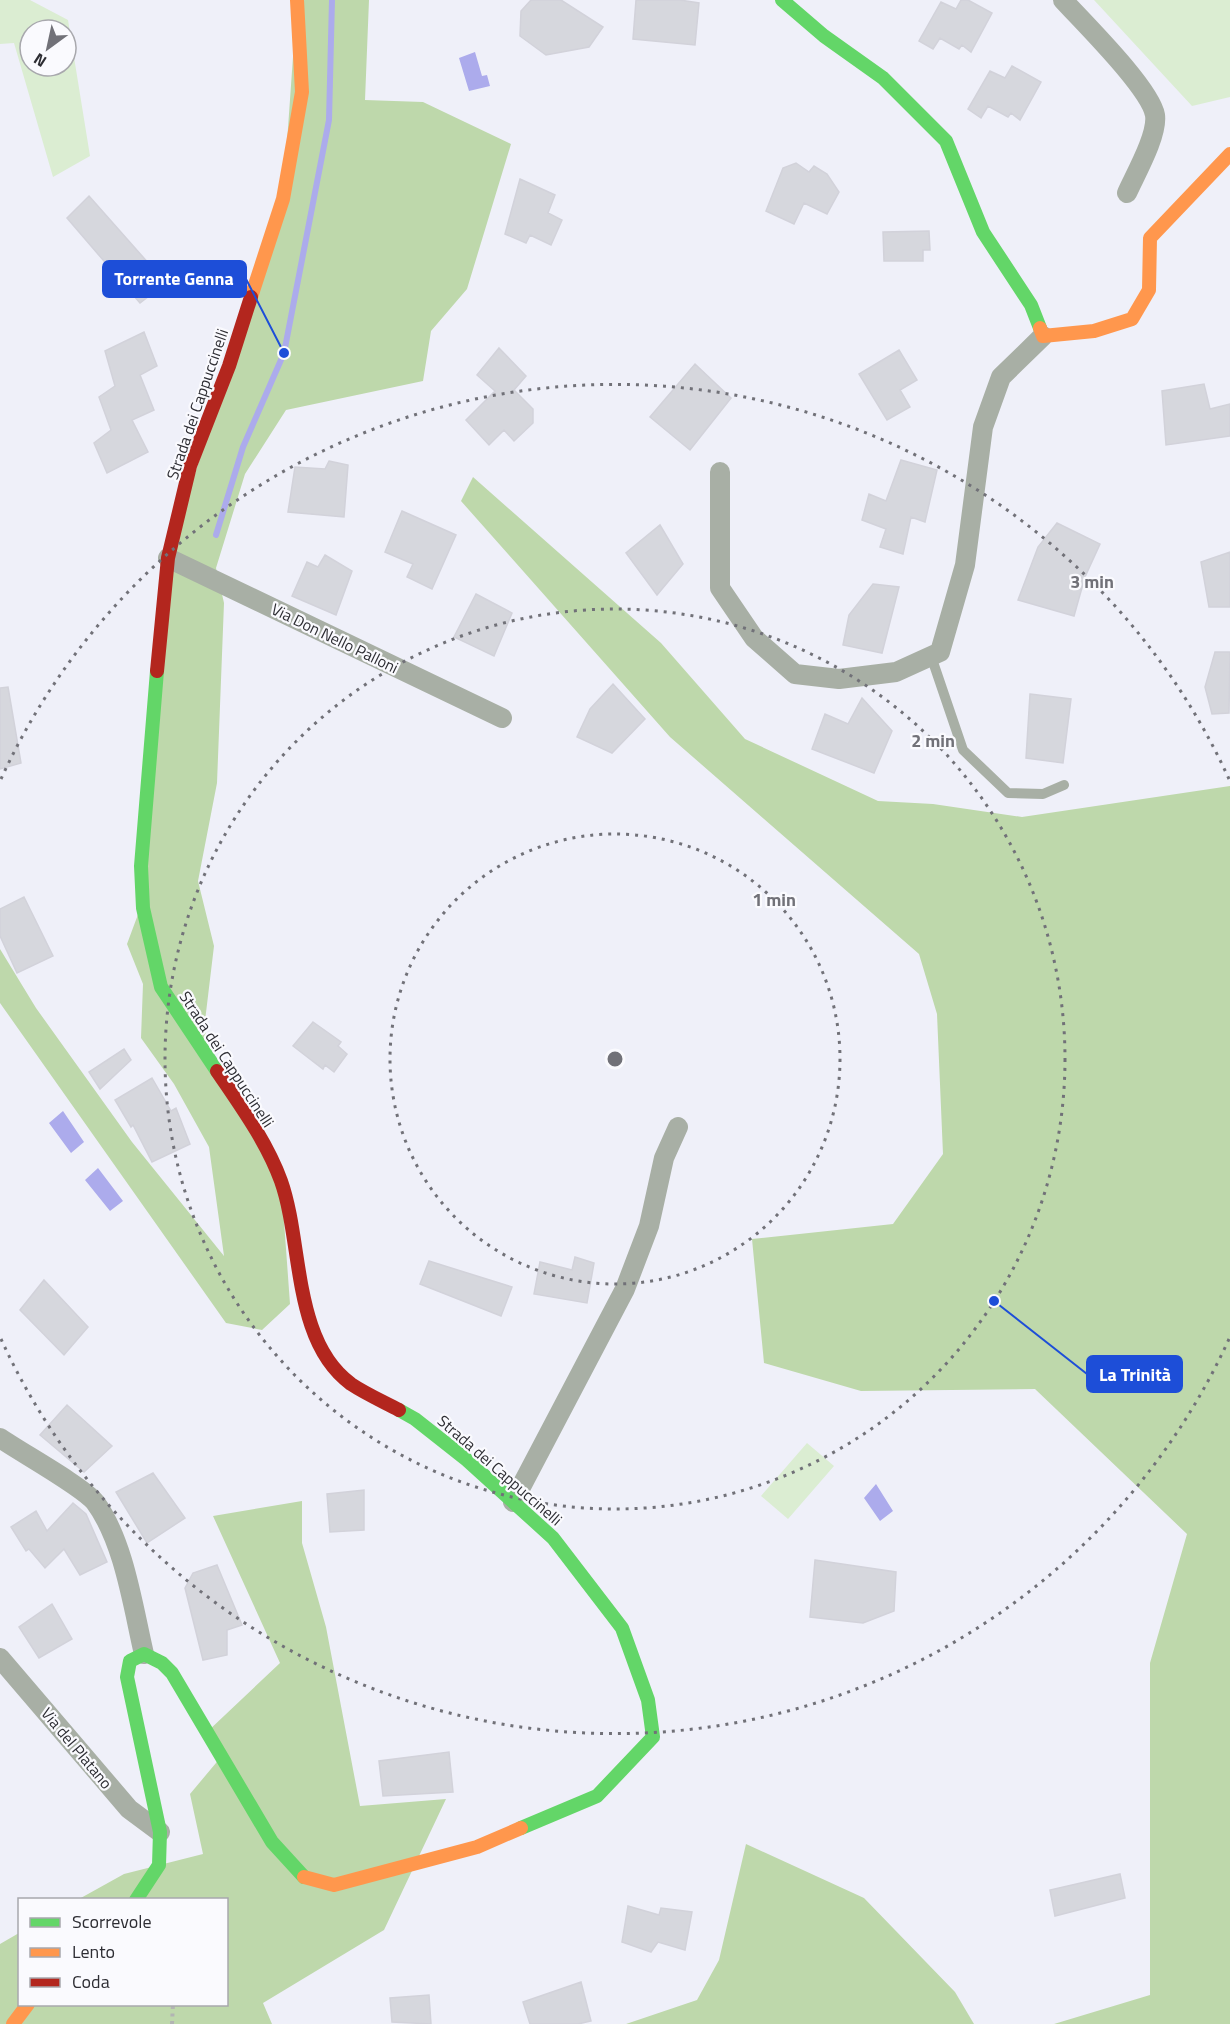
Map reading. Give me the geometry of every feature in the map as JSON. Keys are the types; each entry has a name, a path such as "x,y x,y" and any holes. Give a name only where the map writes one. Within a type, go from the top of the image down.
{"street":[{"name":"Strada dei Cappuccinelli","path":"144,1654 162,1663 172,1673 272,1842 300,1876 334,1885 477,1847 597,1796 653,1737 648,1700 622,1628 553,1538 467,1460 415,1419 351,1383 326,1356 303,1304 293,1226 281,1179 248,1117 161,987 143,908 141,866 149,744 168,558 190,466 229,366 282,199 302,92 297,0"},
{"path":"782,0 824,36 883,78 946,141 983,232 1031,305 1043,336"},
{"path":"1063,0 1142,89 1155,116 1151,138 1127,193"},
{"path":"720,472 720,588 734,611 762,645 795,674 839,679 896,672 940,652 965,565 983,427 1001,377 1043,336 1094,331 1132,319 1149,290 1150,238 1192,190 1230,154"},
{"name":"Via Don Nello Palloni","path":"168,558 502,718"},
{"path":"513,1502 625,1289 649,1226 664,1158 678,1127"},
{"path":"0,1438 94,1502 108,1525 123,1568 144,1654 130,1661 127,1677 143,1762 160,1832 159,1865 137,1898"},
{"name":"Via del Platano","path":"0,1658 129,1809 160,1832"},
{"path":"13,2024 26,2006"}],"lane":[{"path":"932,656 963,750 1008,793 1043,794 1064,785"}],"path":[{"path":"172,2024 173,2006"}],"green space":[{"path":"0,0 30,0 64,18 18,18 18,57 14,43 0,44"},
{"path":"297,0 369,0 365,100 423,102 511,144 467,289 431,331 423,381 286,410 245,474 216,568 224,603 217,783 198,881 214,946 205,1021 207,1056 281,1180 290,1304 262,1330 226,1323 0,1003 0,949 36,1008 132,1142 224,1256 209,1147 174,1084 141,1038 143,984 127,944 143,901 168,558 283,199"},
{"path":"1094,0 1230,0 1230,97 1192,106"},
{"path":"24,78 77,78 90,156 53,177"},
{"path":"473,477 661,643 745,739 878,801 933,804 1022,817 1230,786 1230,2024 1054,2024 1150,1995 1150,1663 1187,1534 1035,1389 861,1391 764,1363 752,1239 893,1224 943,1154 937,1014 919,954 670,737 461,501"},
{"path":"807,1443 834,1466 788,1519 761,1496"},
{"path":"302,1501 302,1543 326,1627 360,1806 446,1799 384,1930 263,2003 272,2024 0,2024 0,1944 18,1934 18,2006 228,2006 228,1898 81,1898 124,1874 203,1854 190,1794 221,1757 207,1732 280,1663 213,1516"},
{"path":"746,1844 864,1898 955,1992 974,2024 626,2024 697,2000 719,1960"}],"water":[{"path":"475,52 482,76 487,75 490,86 469,91 459,58"},
{"path":"63,1111 84,1142 71,1153 49,1123"},
{"path":"98,1168 123,1201 110,1211 85,1180"},
{"path":"876,1484 893,1511 880,1521 864,1498"}],"building":[{"path":"531,0 561,0 603,27 589,47 546,55 520,36 521,11"},
{"path":"636,0 680,0 699,3 695,45 633,39"},
{"path":"961,0 968,0 992,13 971,52 962,45 959,49 940,38 933,49 919,41 941,2 956,9"},
{"path":"1012,66 1041,82 1020,120 1011,113 1008,117 988,106 981,118 968,109 990,71 1005,78"},
{"path":"796,163 809,172 814,166 827,174 839,192 827,214 804,203 794,224 766,211 783,168"},
{"path":"520,179 555,195 548,213 562,220 551,245 530,235 526,243 505,234"},
{"path":"89,196 166,283 140,303 67,218"},
{"path":"929,231 930,250 923,250 923,261 884,261 883,232"},
{"path":"144,332 157,366 140,375 154,410 132,420 148,452 107,473 94,443 111,430 99,397 115,386 105,351"},
{"path":"499,348 526,376 514,390 533,409 533,423 514,441 504,430 489,445 466,420 495,391 477,375"},
{"path":"899,350 917,380 900,390 910,407 887,420 859,374"},
{"path":"695,364 731,398 690,450 650,417"},
{"path":"1204,384 1210,409 1230,404 1230,436 1166,445 1162,391"},
{"path":"901,460 937,470 925,522 911,517 903,554 880,547 886,529 862,520 869,494 886,501"},
{"path":"329,461 348,465 344,517 288,512 295,467 325,469"},
{"path":"402,511 456,535 432,589 407,577 413,564 385,552"},
{"path":"1057,523 1100,544 1085,577 1074,616 1018,600 1038,547"},
{"path":"660,525 683,564 657,595 626,553"},
{"path":"1230,552 1230,607 1209,607 1201,562"},
{"path":"325,555 352,571 336,615 292,596 307,562 318,567"},
{"path":"873,584 899,587 882,653 843,645 849,615"},
{"path":"476,594 512,613 494,656 454,637"},
{"path":"1215,652 1230,652 1229,713 1212,714 1205,687"},
{"path":"613,684 645,719 612,753 577,737 590,709"},
{"path":"8,687 21,763 0,769 0,688"},
{"path":"1030,694 1071,699 1063,763 1026,758"},
{"path":"862,698 892,731 874,773 812,749 825,714 848,724"},
{"path":"24,897 53,956 17,973 0,936 0,909"},
{"path":"313,1022 341,1042 338,1046 347,1054 334,1072 325,1065 323,1069 293,1046"},
{"path":"124,1049 131,1060 100,1089 89,1072"},
{"path":"152,1078 171,1111 176,1108 190,1144 152,1162 133,1125 131,1127 115,1100"},
{"path":"575,1257 594,1263 587,1303 534,1294 540,1262 572,1270"},
{"path":"429,1261 512,1287 501,1316 420,1284"},
{"path":"44,1280 88,1327 64,1355 20,1310"},
{"path":"67,1405 112,1446 84,1472 40,1435"},
{"path":"153,1473 185,1518 147,1543 116,1492"},
{"path":"364,1490 364,1530 330,1532 327,1494"},
{"path":"73,1503 86,1514 107,1562 80,1575 64,1549 45,1568 29,1549 26,1551 11,1527 36,1511 47,1531"},
{"path":"815,1560 896,1572 894,1611 863,1623 810,1617"},
{"path":"217,1565 242,1625 227,1630 227,1655 203,1660 185,1588 193,1573"},
{"path":"52,1604 72,1639 39,1658 19,1627"},
{"path":"449,1752 453,1792 383,1796 379,1761"},
{"path":"1120,1874 1125,1898 1055,1916 1050,1890"},
{"path":"628,1906 659,1915 661,1908 692,1912 685,1950 658,1942 651,1952 622,1942"},
{"path":"581,1982 591,2021 578,2024 530,2024 523,2002"},
{"path":"429,1995 431,2024 392,2022 390,1998"}],"waterway":[{"path":"216,535 243,447 284,353 329,120 332,0"}],"traffic: fast":[{"path":"782,0 824,36 883,78 946,141 983,232 1031,305 1040,328"},
{"path":"157,671 141,866 143,908 161,987 217,1071"},
{"path":"399,1410 415,1419 467,1460 553,1538 622,1628 648,1700 653,1737 597,1796 521,1828"},
{"path":"137,1898 159,1865 160,1832 127,1677 130,1661 144,1654 162,1663 172,1673 272,1842 304,1877"}],"traffic: slow":[{"path":"251,297 283,199 302,92 297,0"},
{"path":"1040,328 1043,336 1094,331 1132,319 1149,290 1150,238 1230,154"},
{"path":"304,1877 334,1885 477,1847 521,1828"},
{"path":"13,2024 26,2006"}],"traffic: jam":[{"path":"157,671 168,558 190,466 229,366 251,297"},
{"path":"217,1071 261,1138 281,1181 288,1206 302,1290 318,1343 332,1365 351,1384 399,1410"}],"place":[{"name":"Torrente Genna","path":"284,353"},
{"name":"La Trinità","path":"994,1301"}]}
